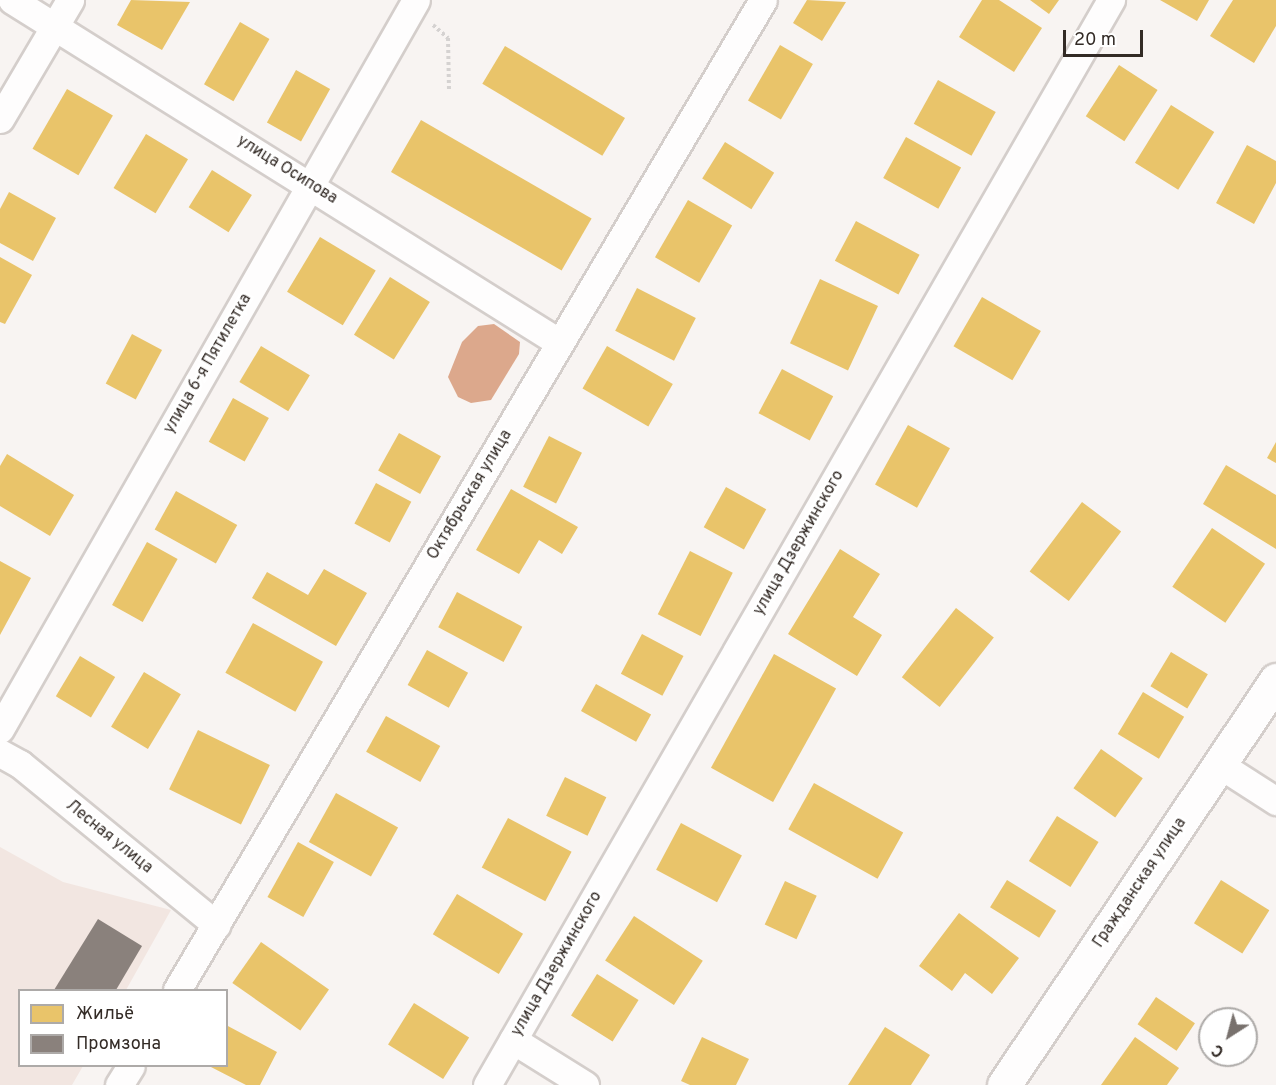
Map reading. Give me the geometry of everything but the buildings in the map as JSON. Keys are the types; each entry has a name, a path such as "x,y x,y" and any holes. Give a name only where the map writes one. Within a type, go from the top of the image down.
{"street":[{"name":"улица Осипова","path":"12,0 311,184 560,343"},
{"path":"0,119 70,0"},
{"name":"Октябрьская улица","path":"178,989 763,0"},
{"name":"улица Дзержинского","path":"487,1085 1111,0"},
{"name":"улица 6-я Пятилетка","path":"0,729 414,3"},
{"name":"Гражданская улица","path":"1004,1085 1276,680"},
{"name":"Лесная улица","path":"0,753 20,764 217,924"},
{"path":"1220,765 1276,801"},
{"path":"513,1040 585,1085"},
{"path":"119,1085 130,1067"}],"path":[{"path":"414,3 448,38 449,91"}],"shaded area":[{"path":"494,324 520,342 519,354 491,400 471,403 458,397 448,377 462,342 478,326"},
{"path":"0,847 63,882 171,910 127,989 18,989 18,1067 82,1067 72,1085 0,1085"}]}
